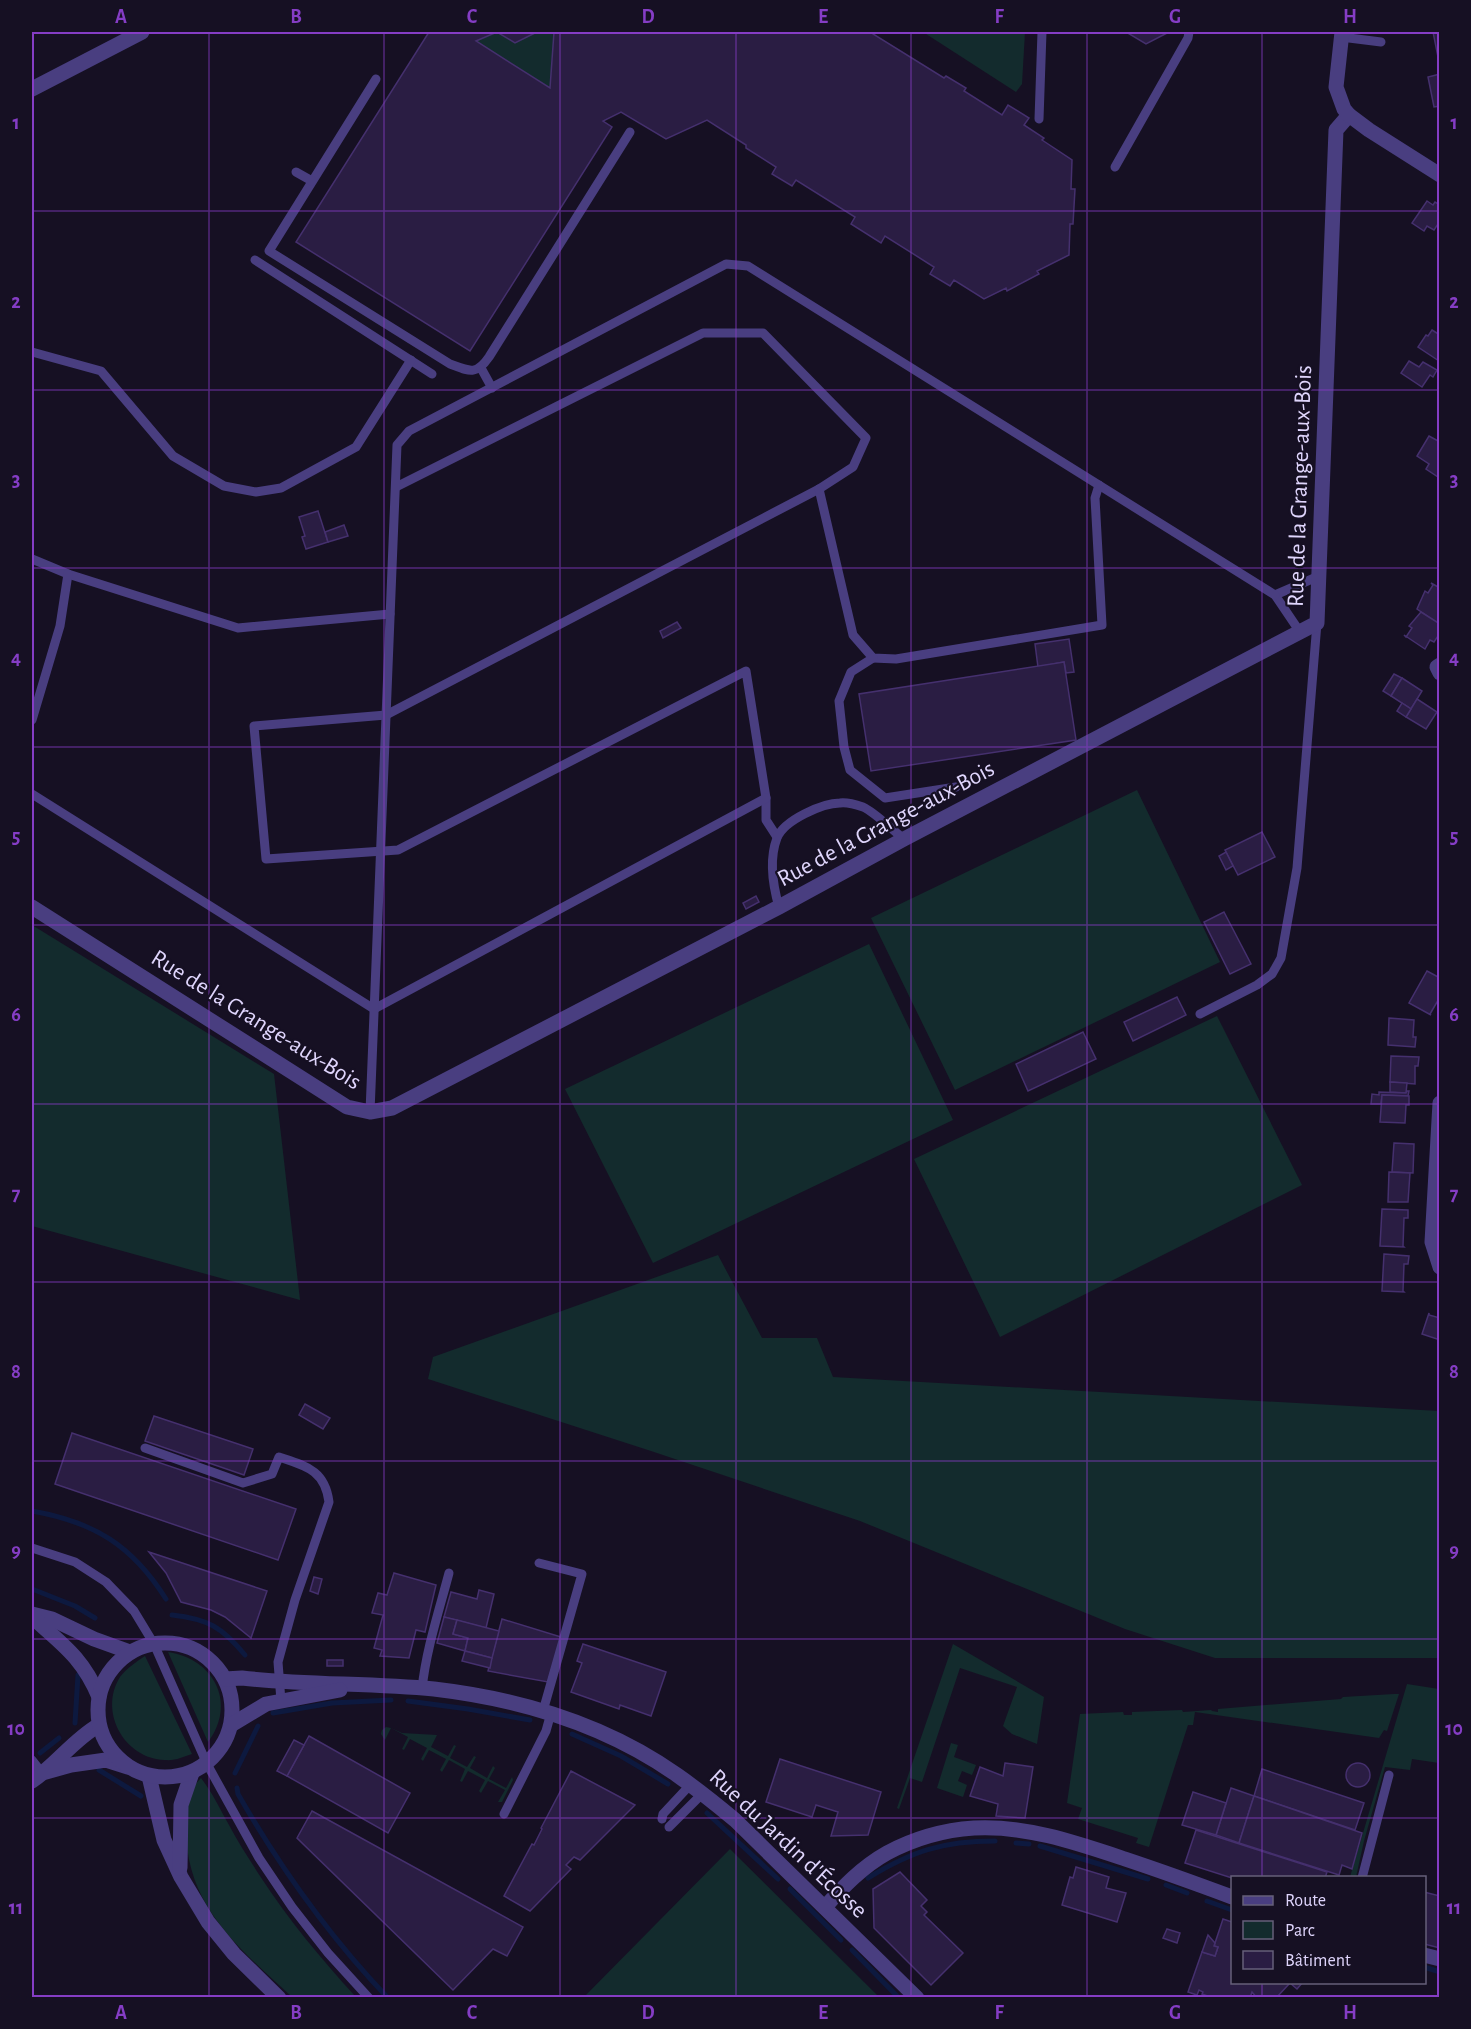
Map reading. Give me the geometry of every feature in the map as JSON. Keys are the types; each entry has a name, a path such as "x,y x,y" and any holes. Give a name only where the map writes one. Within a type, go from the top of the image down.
{"street":[{"path":"32,89 142,32"},
{"path":"1342,34 1336,87 1340,100 1349,115 1440,176"},
{"name":"Rue de la Grange-aux-Bois","path":"32,906 347,1107 370,1112 392,1108 1317,623 1336,130 1349,115"},
{"path":"1440,665 1437,667 1440,674"},
{"path":"1440,1103 1432,1242 1440,1267"},
{"path":"32,1615 52,1619 94,1639 130,1652"},
{"path":"32,1615 78,1659 91,1678 99,1697"},
{"path":"40,1776 78,1764 106,1760 149,1776 171,1778 192,1773 207,1764 222,1746 231,1725 233,1709 231,1694 225,1679 203,1654 177,1643 154,1644 130,1652 110,1671 99,1697 99,1725 110,1749 128,1767"},
{"name":"Rue du Jardin d'Écosse","path":"225,1679 242,1678 422,1689 497,1700 547,1712 631,1747 697,1789 735,1820 917,1998"},
{"name":"Rue du Jardin d'Écosse","path":"231,1725 266,1704 373,1686"},
{"path":"40,1776 74,1743 99,1725"},
{"path":"181,1877 179,1845 181,1804 192,1773"},
{"path":"149,1776 164,1840 181,1877 208,1922 234,1954 279,1998"},
{"path":"825,1907 855,1876 886,1854 924,1838 950,1831 975,1828 1041,1834 1086,1846 1231,1896"}],"lane":[{"path":"1039,119 1042,32"},
{"path":"1115,167 1188,38 1189,32"},
{"path":"1342,34 1381,42"},
{"path":"376,78 269,251 450,364 470,372 481,369 630,132"},
{"path":"296,172 312,181"},
{"path":"255,260 432,374"},
{"path":"370,1112 397,445 409,431 726,264 748,266 1275,595 1300,632"},
{"path":"396,488 703,333 763,333 866,438 854,467 819,489 386,714 254,726 266,859 381,852 398,850 746,671 766,798 766,820 777,837"},
{"path":"32,352 100,371 173,456 224,486 256,492 281,488 356,447 411,360"},
{"path":"481,369 492,388"},
{"path":"956,787 885,798 850,770 844,747 839,701 851,672 873,658 896,659 1102,625 1095,498 1099,485"},
{"path":"819,489 853,635 873,658"},
{"path":"32,559 68,574 238,628 390,614"},
{"path":"32,720 60,626 68,574"},
{"path":"1275,595 1319,576"},
{"path":"1200,1014 1257,985 1272,974 1281,958 1298,868 1317,623"},
{"path":"32,794 374,1009"},
{"path":"374,1009 766,798"},
{"path":"779,907 774,886 774,852 777,837 786,824 825,805 842,802 863,807 904,839"},
{"path":"145,1448 243,1483 272,1474 279,1457 308,1467 315,1472 327,1490 328,1502 295,1600 278,1662 281,1701"},
{"path":"32,1548 75,1562 106,1582 134,1611 154,1644 207,1764 259,1858 292,1907 328,1953 369,1998"},
{"path":"504,1814 546,1731 547,1712 582,1574 539,1563"},
{"path":"422,1689 431,1638 449,1573"},
{"path":"32,1760 40,1776"},
{"path":"1363,1876 1389,1775"},
{"path":"662,1819 663,1814 697,1789"},
{"path":"669,1827 697,1789"}],"green space":[{"path":"497,32 515,43 537,32 554,32 550,88 476,41"},
{"path":"923,32 1025,32 1022,84 1016,92"},
{"path":"1137,790 1220,962 955,1090 871,918"},
{"path":"32,925 274,1074 300,1300 32,1226"},
{"path":"869,944 953,1120 653,1263 565,1089"},
{"path":"1217,1016 1302,1185 1000,1337 914,1159"},
{"path":"718,1255 762,1338 817,1338 833,1377 1439,1411 1439,1658 1215,1658 1125,1629 860,1521 428,1379 433,1357"},
{"path":"953,1644 1044,1697 1037,1744 1012,1734 1003,1726 1017,1687 960,1668 922,1782 910,1778 899,1809 897,1808"},
{"path":"168,1652 184,1656 198,1664 209,1673 216,1685 220,1698 220,1712 216,1727 208,1742"},
{"path":"145,1656 192,1754 172,1760 151,1758 138,1752 127,1743 119,1731 112,1705 114,1691 120,1677"},
{"path":"1407,1684 1439,1689 1439,1763 1412,1759 1410,1770 1385,1767 1356,1876 1350,1876"},
{"path":"1399,1694 1387,1731 1384,1730 1379,1738 1195,1712 1193,1725 1188,1725 1149,1847 1136,1843 1138,1838 1078,1819 1082,1808 1067,1803 1080,1714 1123,1712 1124,1715 1132,1715 1132,1712 1182,1710 1183,1712 1211,1710 1218,1712 1218,1709"},
{"path":"386,1727 391,1728 385,1740 381,1734"},
{"path":"391,1728 402,1733 437,1735 431,1747 448,1756 454,1745 456,1746 450,1758 467,1767 474,1756 476,1757 470,1768 487,1778 493,1766 495,1768 489,1779 506,1788 512,1777 513,1780 502,1802 498,1802 505,1790 488,1781 481,1793 479,1791 485,1780 468,1771 462,1782 460,1781 465,1769 449,1760 442,1772 440,1770 446,1759 429,1750 423,1761 421,1759 427,1748 410,1739 404,1750 402,1749 408,1737"},
{"path":"951,1743 958,1745 954,1757 976,1765 972,1775 962,1771 958,1781 967,1785 963,1797 937,1788"},
{"path":"201,1778 282,1908 356,1997 292,1997 234,1942 218,1922 204,1901 194,1878 188,1853 186,1824 188,1805 191,1793"},
{"path":"730,1849 879,1997 584,1997"}],"building":[{"path":"429,32 497,32 476,41 550,88 554,32 874,32 873,34 944,78 946,76 966,88 964,91 1002,115 1008,105 1029,118 1024,125 1072,160 1071,189 1075,189 1073,224 1070,224 1069,255 1037,271 1039,274 1007,291 1006,288 984,299 954,280 950,286 930,274 934,267 885,236 881,243 851,224 855,217 796,180 792,186 772,174 776,167 707,120 666,139 621,112 603,121 612,127 470,351 296,242"},
{"path":"497,32 537,32 515,43"},
{"path":"1126,32 1169,32 1146,44"},
{"path":"1433,32 1440,32 1440,57 1438,57"},
{"path":"1440,74 1440,106 1434,107 1428,77"},
{"path":"1427,201 1433,205 1435,202 1440,205 1440,221 1434,230 1427,226 1424,231 1412,223"},
{"path":"1432,330 1440,335 1439,361 1418,347"},
{"path":"1409,361 1419,367 1423,362 1437,370 1433,377 1430,375 1422,387 1401,373"},
{"path":"1429,436 1440,442 1440,474 1438,477 1426,469 1429,464 1417,456"},
{"path":"318,511 328,542 306,549 302,537 305,536 299,517"},
{"path":"344,525 348,536 328,542 325,532"},
{"path":"1431,583 1440,588 1439,624 1417,609 1425,591 1428,593 1433,585"},
{"path":"1421,612 1440,624 1440,633 1434,642 1430,640 1425,649 1406,637 1412,628 1409,626"},
{"path":"677,622 681,628 663,638 660,631"},
{"path":"1069,639 1074,672 1066,673 1064,662 1038,667 1035,644"},
{"path":"1064,662 1076,740 871,771 859,694"},
{"path":"1394,674 1402,678 1391,696 1383,691"},
{"path":"1402,678 1422,691 1411,709 1391,696"},
{"path":"1417,699 1437,712 1426,729 1406,717"},
{"path":"1402,703 1411,709 1406,717 1397,711"},
{"path":"1262,832 1275,857 1238,875 1225,850"},
{"path":"1226,852 1233,866 1226,870 1219,856"},
{"path":"756,896 759,902 746,909 743,903"},
{"path":"1224,912 1251,964 1230,974 1204,922"},
{"path":"1427,971 1440,978 1440,997 1431,1015 1409,1003"},
{"path":"1177,997 1186,1015 1133,1041 1124,1022"},
{"path":"1389,1018 1414,1020 1415,1047 1388,1045"},
{"path":"1083,1032 1096,1059 1028,1091 1016,1064"},
{"path":"1391,1056 1419,1057 1418,1066 1415,1066 1415,1084 1390,1082"},
{"path":"1390,1082 1407,1083 1406,1093 1390,1092"},
{"path":"1409,1091 1408,1096 1382,1095 1381,1104 1371,1104 1372,1094 1406,1093"},
{"path":"1382,1095 1409,1096 1405,1123 1380,1122"},
{"path":"1394,1143 1414,1144 1413,1173 1392,1172"},
{"path":"1389,1172 1410,1173 1408,1202 1388,1202"},
{"path":"1382,1209 1408,1210 1408,1218 1404,1218 1404,1247 1380,1246"},
{"path":"1384,1254 1409,1256 1408,1264 1404,1264 1404,1292 1382,1291"},
{"path":"1429,1313 1429,1315 1440,1318 1440,1340 1422,1334"},
{"path":"305,1404 330,1418 323,1429 299,1415"},
{"path":"154,1416 253,1449 244,1475 145,1441"},
{"path":"72,1433 296,1509 278,1560 55,1484"},
{"path":"149,1552 267,1591 251,1638 225,1617 211,1610 181,1602 166,1573"},
{"path":"394,1573 436,1585 425,1632 416,1630 409,1658 380,1656 382,1650 374,1648 383,1615 372,1613 378,1593 387,1595"},
{"path":"314,1577 322,1579 318,1594 310,1591"},
{"path":"479,1590 494,1594 486,1628 444,1617 451,1592 477,1599"},
{"path":"444,1617 457,1620 453,1634 468,1638 465,1651 437,1643"},
{"path":"502,1619 561,1637 548,1682 488,1671"},
{"path":"457,1620 499,1631 492,1658 465,1651 468,1638 453,1634"},
{"path":"583,1644 666,1672 651,1716 620,1705 619,1709 571,1692 582,1663 577,1661"},
{"path":"465,1651 492,1658 490,1668 462,1661"},
{"path":"327,1660 343,1660 343,1666 327,1666"},
{"path":"309,1736 410,1793 388,1833 287,1776"},
{"path":"294,1740 304,1745 287,1776 277,1771"},
{"path":"780,1759 881,1792 868,1835 831,1836 838,1812 816,1805 812,1817 766,1802"},
{"path":"1005,1763 1033,1767 1025,1818 996,1816 998,1804 970,1796 980,1767 1003,1776"},
{"path":"1358,1763 1366,1767 1370,1775 1366,1783 1358,1787 1350,1783 1346,1775 1350,1767"},
{"path":"1262,1769 1364,1803 1355,1830 1254,1796"},
{"path":"571,1771 635,1805 580,1860 574,1857 566,1865 571,1869 530,1911 504,1896 532,1844 534,1845"},
{"path":"1231,1788 1254,1796 1239,1843 1216,1835"},
{"path":"1193,1792 1226,1803 1216,1835 1182,1825"},
{"path":"1254,1796 1362,1833 1352,1869 1342,1865 1339,1875 1239,1843"},
{"path":"312,1811 523,1927 507,1956 493,1949 453,1990 297,1838"},
{"path":"1196,1830 1327,1872 1326,1876 1231,1878 1185,1863"},
{"path":"1076,1867 1109,1877 1106,1888 1126,1893 1117,1922 1062,1905 1070,1877 1073,1878"},
{"path":"900,1872 927,1900 921,1906 927,1912 924,1915 963,1953 931,1985 874,1928 873,1889"},
{"path":"1426,1892 1440,1896 1440,1948 1426,1944"},
{"path":"1223,1919 1231,1922 1231,1984 1289,1984 1276,1998 1257,1998 1252,1992 1250,1998 1213,1998 1202,1994 1203,1992 1199,1990 1197,1995 1188,1992 1202,1952 1215,1956 1218,1947 1214,1946"},
{"path":"1167,1929 1180,1933 1177,1943 1163,1938"},
{"path":"1208,1935 1215,1943 1214,1946 1218,1947 1215,1956 1202,1952"},
{"path":"1291,1984 1301,1984 1297,1989"}],"waterway":[{"path":"32,1511 74,1522 110,1539 139,1564 166,1599"},
{"path":"32,1589 75,1606 95,1618"},
{"path":"172,1615 195,1619 213,1626 229,1638 245,1655"},
{"path":"75,1723 78,1675"},
{"path":"273,1713 332,1703 391,1700"},
{"path":"408,1701 530,1720"},
{"path":"235,1773 258,1726"},
{"path":"572,1734 621,1756 668,1784"},
{"path":"40,1753 59,1738"},
{"path":"99,1770 141,1796"},
{"path":"237,1788 254,1822 289,1875 345,1950 388,1998"},
{"path":"707,1813 778,1879"},
{"path":"868,1878 899,1861 928,1849 959,1843 995,1841"},
{"path":"1016,1843 1029,1844"},
{"path":"1040,1846 1148,1879"},
{"path":"1166,1885 1187,1893"},
{"path":"790,1889 841,1940"},
{"path":"1207,1901 1231,1910"},
{"path":"852,1950 899,1998"},
{"path":"1426,1968 1440,1972"}]}
